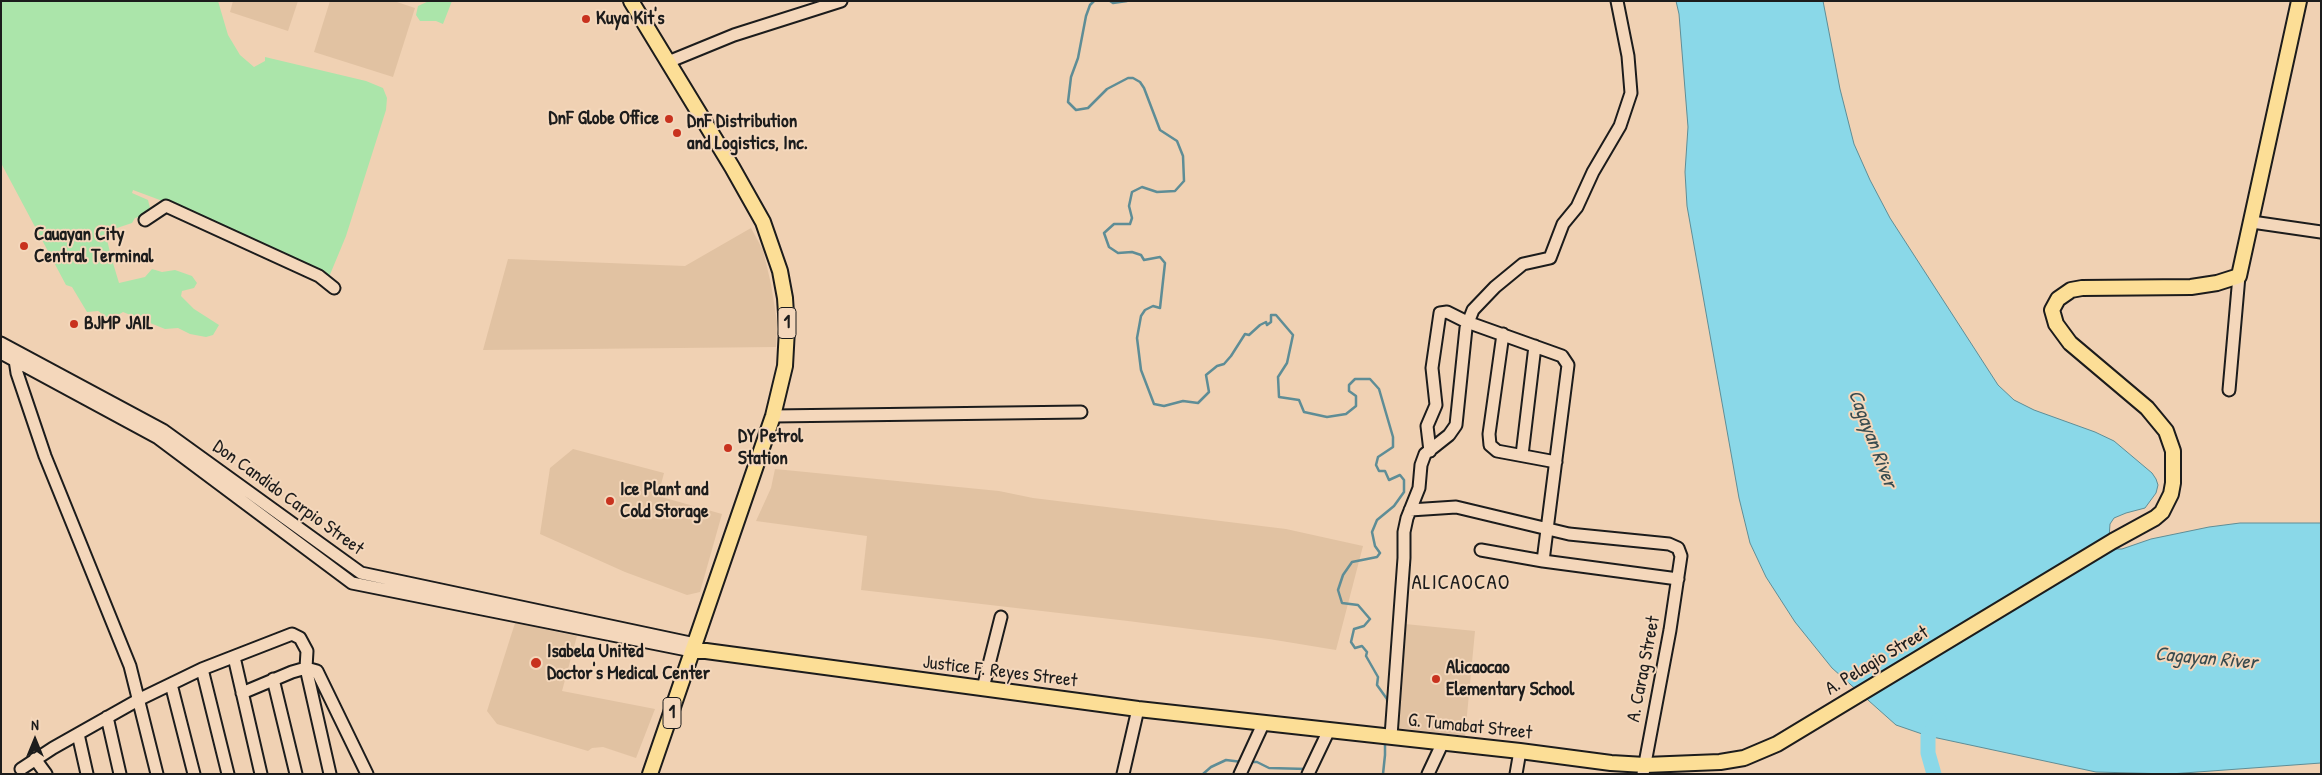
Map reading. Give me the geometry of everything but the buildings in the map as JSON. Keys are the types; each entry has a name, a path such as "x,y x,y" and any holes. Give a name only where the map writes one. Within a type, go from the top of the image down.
{"main road":[{"name":"1","path":"632,1 763,222 778,263 786,298 788,342 781,389 773,416 698,649 650,774"},
{"path":"2239,276 2299,1"},
{"name":"A. Pelagio Street","path":"1644,769 1744,758 1777,744 2113,541 2155,518 2162,512 2171,494 2173,451 2170,440 2159,420 2147,408 2077,349 2060,331 2052,310 2064,294 2071,290 2082,288 2191,287 2217,283 2239,276"},
{"name":"Justice F. Reyes Street","path":"698,649 1138,709 1290,725"},
{"name":"G. Tumabat Street","path":"1290,725 1520,751 1644,769"}],"street":[{"path":"668,62 734,35 841,1"},
{"path":"1387,736 1404,558 1404,532 1419,488 1421,465 1430,450 1449,435 1456,426 1467,322 1473,310 1495,287 1523,264 1550,258 1563,224 1577,207 1593,172 1620,126 1631,93 1628,56 1617,1"},
{"path":"145,220 166,206 319,276 334,288"},
{"path":"2252,222 2321,232"},
{"path":"2229,390 2239,276"},
{"path":"1430,450 1427,426 1436,405 1432,368 1438,317 1443,312 1562,356 1568,365 1543,561"},
{"path":"1503,334 1489,440 1493,449 1556,462"},
{"name":"Don Candido Carpio Street","path":"1,343 163,430 361,573 698,649"},
{"path":"1522,455 1536,346"},
{"name":"Don Candido Carpio Street","path":"1,353 158,438 352,583 698,649"},
{"path":"15,360 17,373 45,456 127,659 156,774"},
{"path":"773,416 1081,412"},
{"path":"1410,510 1456,507 1548,529"},
{"name":"A. Carag Street","path":"1548,529 1569,534 1674,545 1678,548 1681,556 1678,580 1644,769"},
{"path":"1481,550 1543,561 1678,580"},
{"path":"983,688 1001,617"},
{"path":"21,769 35,759 138,700 202,669 288,636 296,635 305,645 306,668 330,774"},
{"path":"234,657 261,774"},
{"path":"242,693 306,668 318,671 367,774"},
{"path":"202,669 228,774"},
{"path":"274,679 296,774"},
{"path":"171,684 194,774"},
{"path":"1123,774 1138,709"},
{"path":"107,717 120,774"},
{"path":"1243,766 1264,722"},
{"path":"1309,771 1329,730"},
{"path":"78,734 88,774"},
{"path":"1428,774 1443,742"},
{"path":"1516,774 1520,751"},
{"path":"35,759 46,774"}],"shaded area":[{"path":"233,1 298,1 288,31 230,12"},
{"path":"330,1 394,1 415,8 393,77 314,52"},
{"path":"751,228 763,250 771,284 777,322 776,347 483,350 508,259 685,266"},
{"name":"Ice Plant and Cold Storage","path":"573,449 664,473 658,496 722,514 700,592 687,595 625,572 540,534 550,468"},
{"path":"775,469 999,491 1033,498 1286,529 1363,546 1336,650 1269,639 1128,621 861,590 867,536 756,521 771,488"},
{"name":"Isabela United Doctor's Medical Center","path":"515,623 577,636 562,691 655,709 636,758 603,747 592,748 588,751 497,724 487,711"},
{"name":"Alicaocao Elementary School","path":"1405,624 1475,631 1465,736 1397,728"}],"green space":[{"path":"1,1 218,1 228,35 240,55 254,67 265,61 265,57 366,81 383,88 387,98 386,110 346,236 329,277 176,206 133,190 132,193 148,200 150,208 143,216 135,218 132,223 105,232 110,252 115,254 113,263 119,283 145,277 152,269 162,272 175,270 192,276 197,283 194,288 182,291 181,296 194,309 219,325 213,335 206,337 190,334 178,328 165,329 123,312 118,315 122,321 117,324 98,311 87,312 72,287 66,285 1,163"},
{"path":"429,1 452,1 443,24 436,21 420,21 416,15 418,6"}],"water":[{"name":"Cagayan River","path":"1676,1 1823,1 1840,89 1854,144 1870,180 1890,218 1998,385 2014,400 2034,410 2095,432 2114,441 2152,473 2156,479 2158,485 2156,493 2145,508 2114,518 2110,524 2109,538 2116,549 2122,549 2151,539 2209,527 2240,523 2321,523 2321,763 2170,774 2096,772 1928,736 1896,725 1832,668 1795,622 1766,577 1750,543 1739,498 1687,206 1685,172 1688,127 1679,14"}],"waterway":[{"path":"1094,1 1090,5 1086,16 1078,58 1071,77 1068,102 1076,110 1088,108 1107,89 1128,78 1133,78 1140,82 1144,88 1160,130 1177,141 1183,156 1184,181 1175,191 1157,192 1142,187 1132,192 1129,206 1132,218 1130,224 1114,224 1104,233 1109,247 1118,253 1132,252 1141,255 1144,260 1160,257 1165,263 1160,308 1153,306 1145,310 1141,316 1137,338 1141,370 1154,404 1164,406 1183,401 1198,403 1209,392 1206,375 1217,366 1224,364 1245,334 1249,335 1260,325 1266,322 1267,325 1271,322 1271,315 1276,315 1293,335 1287,363 1278,377 1279,397 1299,400 1304,412 1327,417 1346,414 1356,406 1356,396 1349,391 1349,385 1355,379 1370,379 1379,389 1393,437 1393,447 1378,457 1376,465 1379,471 1385,471 1389,480 1400,475 1404,480 1404,492 1394,506 1377,520 1372,532 1375,546 1380,553 1377,557 1352,562 1343,575 1338,590 1342,603 1358,605 1370,619 1364,626 1354,629 1351,642 1355,648 1362,646 1367,652 1366,656 1378,677 1377,685 1387,699 1388,710"},
{"path":"1110,1 1113,3 1127,1"},
{"path":"1934,774 1928,753 1928,736 1939,720"},
{"path":"1383,774 1385,740"},
{"path":"1203,774 1211,767 1226,760 1242,762"},
{"path":"1250,762 1257,762 1269,768 1307,769"}],"place":[{"name":"Kuya Kit's","path":"586,19"},
{"name":"DnF Globe Office","path":"669,119"},
{"name":"DnF Distribution and Logistics, Inc.","path":"677,133"},
{"name":"Cauayan City Central Terminal","path":"24,246"},
{"name":"BJMP JAIL","path":"74,324"},
{"name":"DY Petrol Station","path":"728,448"},
{"name":"Ice Plant and Cold Storage","path":"610,501"},
{"name":"Isabela United Doctor's Medical Center","path":"536,663"},
{"name":"Alicaocao Elementary School","path":"1436,679"}],"district":[{"name":"ALICAOCAO","path":"1461,583"}]}
